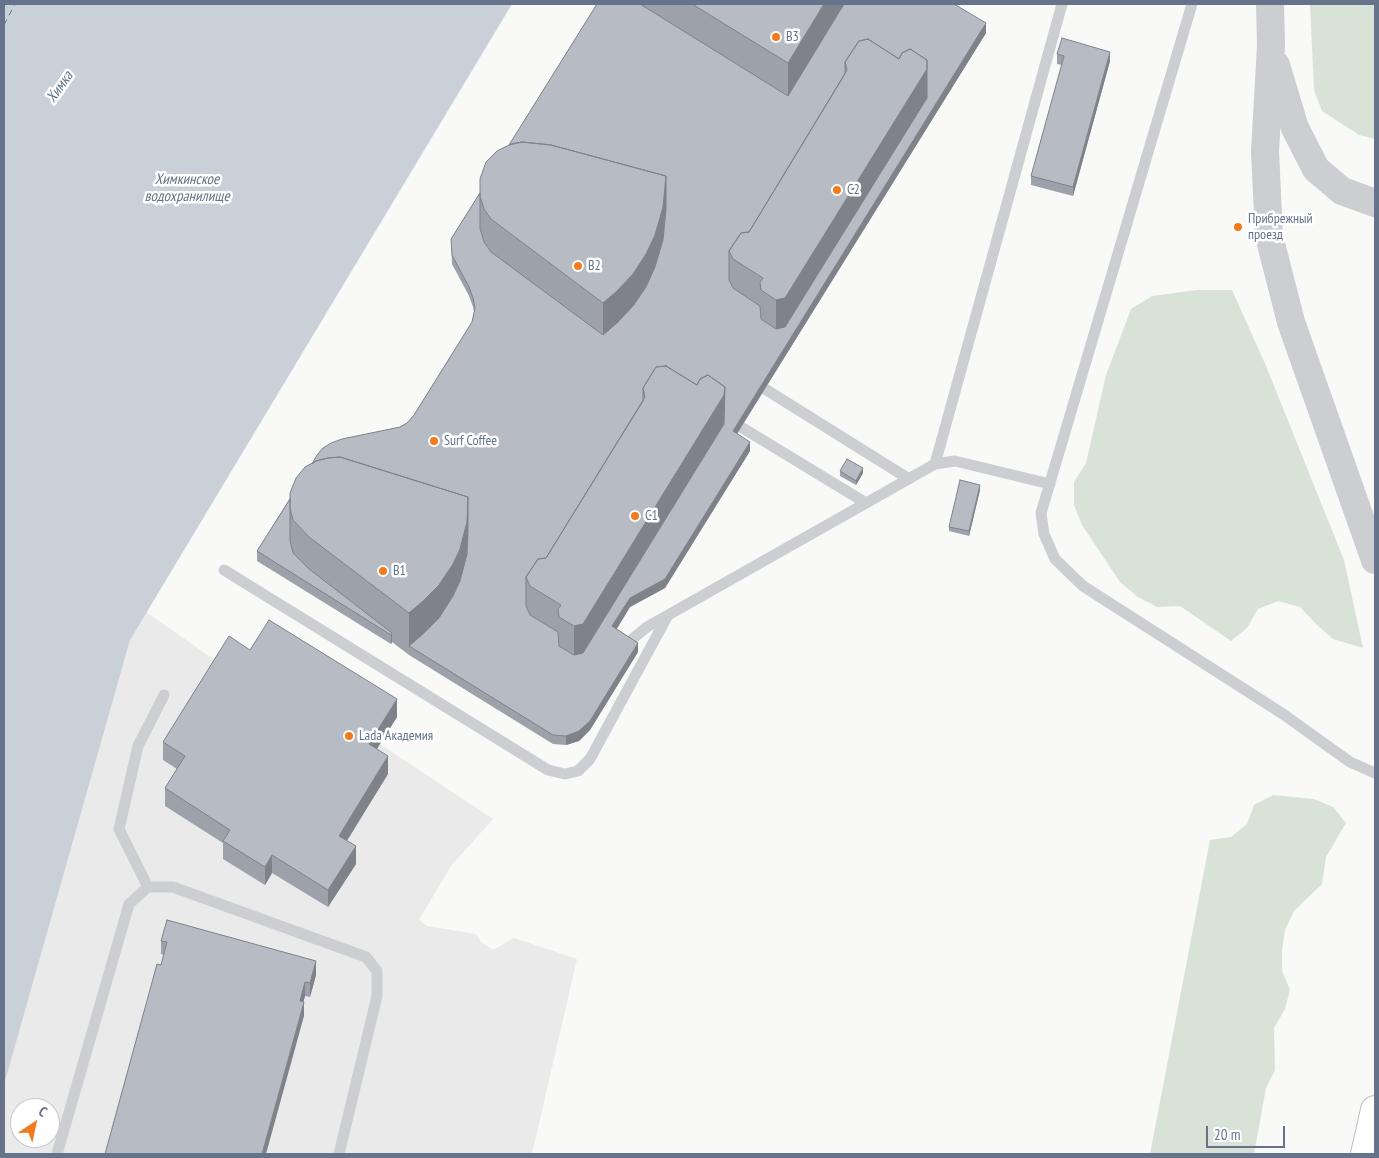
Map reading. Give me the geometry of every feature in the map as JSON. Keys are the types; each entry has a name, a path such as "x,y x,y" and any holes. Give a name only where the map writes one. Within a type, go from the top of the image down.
{"main road":[{"path":"1365,1154 1375,1110"}],"street":[{"path":"1270,4 1271,46 1264,150 1269,236 1291,322 1375,560"},
{"path":"1271,46 1295,128 1316,169 1342,191 1375,203"}],"lane":[{"path":"936,464 1062,4"},
{"path":"1192,4 1041,513 1044,534 1055,559 1083,586 1283,714 1350,762 1375,773"},
{"path":"765,389 909,479"},
{"path":"741,427 866,503"},
{"path":"614,664 637,633 936,464 954,461 1050,484"},
{"path":"224,570 548,770 565,774 578,771 590,760 668,615"},
{"path":"148,887 119,828 138,746 164,695"},
{"path":"57,1154 129,904 148,887 173,887 366,957 377,971 377,996 339,1154"}],"shaded area":[{"path":"1310,4 1375,4 1375,139 1359,135 1322,111 1314,90"},
{"path":"1197,290 1232,290 1266,366 1344,560 1363,648 1333,639 1300,607 1278,601 1258,609 1247,628 1231,641 1180,606 1157,607 1138,597 1120,582 1082,525 1074,505 1074,482 1086,463 1106,375 1131,309 1152,296"},
{"path":"146,612 222,665 250,667 269,637 397,717 380,744 493,819 451,866 419,920 427,926 476,934 481,942 493,950 514,938 577,959 532,1154 4,1154 4,1085 130,640"},
{"path":"1273,795 1314,799 1333,807 1346,823 1326,857 1322,884 1294,911 1285,930 1282,971 1290,990 1285,1009 1274,1028 1275,1070 1266,1088 1254,1154 1150,1154 1210,840 1231,837 1247,824 1254,805"}],"water":[{"name":"Химкинское водохранилище","path":"4,4 512,4 130,640 4,1085"}],"building":[{"path":"597,4 640,4 788,96 844,4 954,4 986,23 733,431 750,442 665,579 630,598 612,626 638,643 590,721 579,731 566,736 553,735 409,646 439,618 460,581 467,554 468,497 340,457 316,461 312,464 323,448 331,443 400,427 407,423 414,415 472,322 475,308 473,298 452,255 451,239 480,193 480,228 484,242 491,252 603,335 633,306 646,287 655,267 663,240 666,209 666,176 551,145 522,142 509,145","holes":["868,39 899,59 902,53 910,49 927,60 927,98 785,327 776,329 761,319 760,306 733,288 729,280 729,251 741,233 749,232 845,74 845,62 859,41","666,366 697,385 700,379 708,375 725,387 724,424 583,653 574,655 559,646 558,632 530,615 526,606 526,577 538,559 546,558 643,401 643,388 656,367"]},
{"name":"B3","path":"692,4 824,4 788,63"},
{"path":"1062,38 1110,52 1073,187 1031,176 1064,56 1057,54"},
{"name":"C2","path":"868,39 899,59 902,53 910,49 927,60 927,69 785,298 776,300 761,290 760,282 763,278 733,259 729,251 741,233 749,232 847,70 845,62 859,41"},
{"name":"B2","path":"522,142 551,145 666,176 663,207 655,235 646,254 633,274 603,303 491,219 484,209 480,196 480,179 486,162 497,151 511,144"},
{"name":"C1","path":"666,366 697,385 700,379 708,375 725,387 724,395 583,624 574,626 559,617 558,609 561,605 530,586 526,577 538,559 546,558 645,397 643,388 656,367"},
{"path":"340,457 468,497 467,522 460,549 453,564 439,585 409,613 309,537 293,520 290,508 290,493 296,478 305,467 316,461"},
{"path":"847,459 863,468 856,481 840,471"},
{"path":"960,480 980,485 969,531 949,527"},
{"path":"290,499 290,541 293,553 309,569 392,633 391,635 257,551"},
{"path":"269,620 397,699 369,744 388,756 339,836 356,846 328,890 272,855 265,867 223,841 230,830 165,788 185,756 163,742 229,636 250,650"},
{"path":"167,920 316,961 310,983 305,982 300,1001 304,1002 262,1154 105,1154 157,964 161,965 167,942 161,941"}],"ferry route":[{"path":"4,25 15,4"}],"place":[{"name":"B3","path":"776,37"},
{"name":"C2","path":"837,190"},
{"name":"Прибрежный проезд","path":"1238,227"},
{"name":"B2","path":"578,266"},
{"name":"Surf Coffee","path":"434,441"},
{"name":"C1","path":"635,516"},
{"name":"B1","path":"383,571"},
{"name":"Lada Академия","path":"349,736"}],"water label":[{"name":"Химка","path":"60,87"}]}
